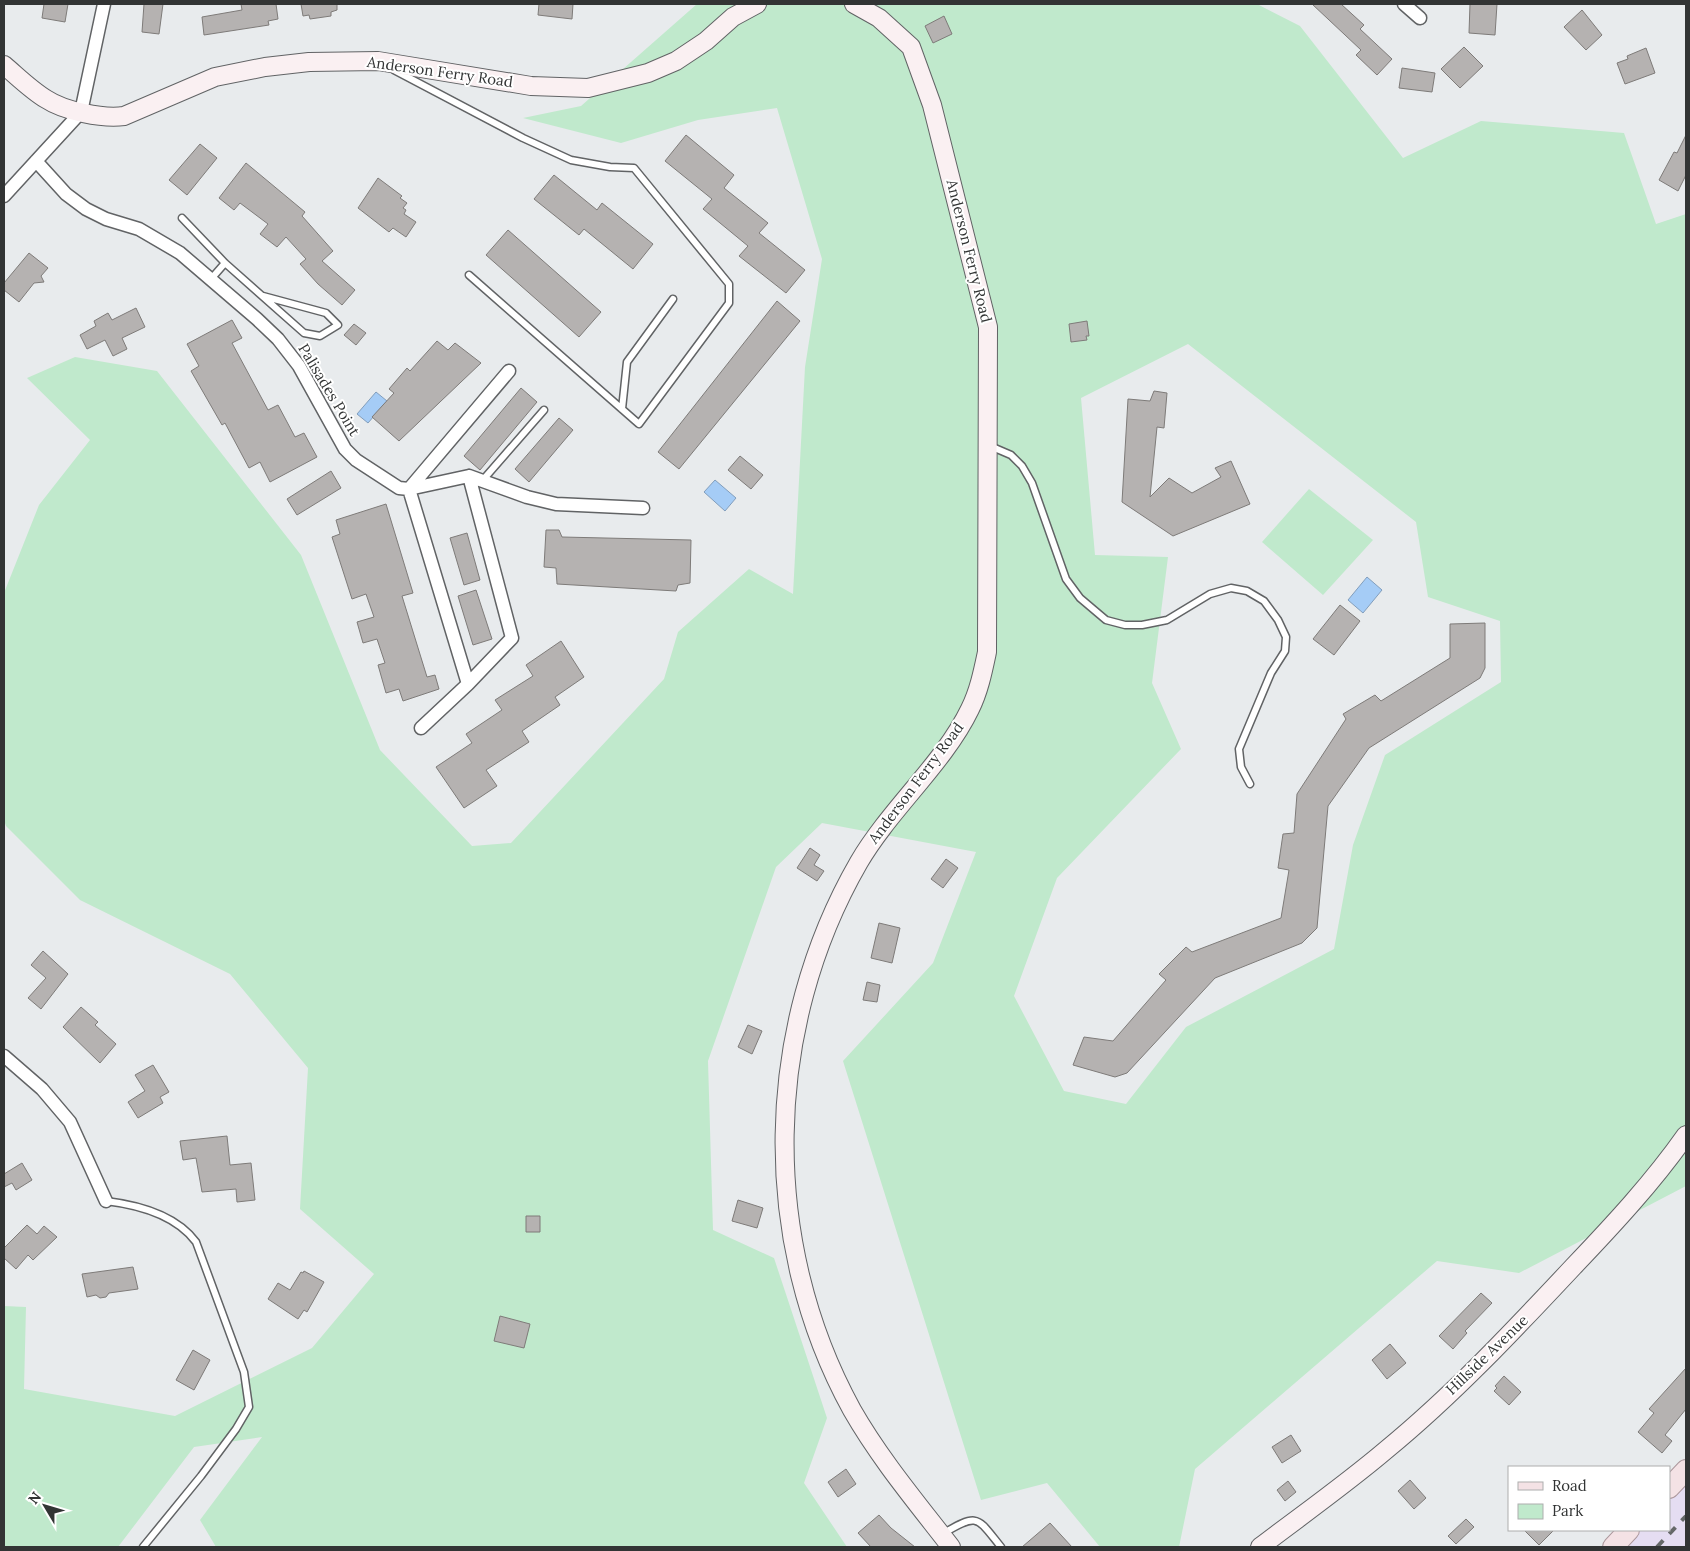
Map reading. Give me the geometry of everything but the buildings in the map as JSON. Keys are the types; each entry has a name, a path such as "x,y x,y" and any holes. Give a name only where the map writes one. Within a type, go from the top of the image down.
{"main road":[{"path":"1670,1487 1686,1470"},
{"path":"1613,1547 1629,1531"}],"street":[{"path":"4,196 81,112 104,4"},
{"name":"Anderson Ferry Road","path":"4,65 47,100 81,112 109,118 124,116 215,77 265,67 309,62 378,61 531,86 588,88 648,73 676,61 706,40 733,17 757,4"},
{"name":"Anderson Ferry Road","path":"854,4 879,18 911,47 932,105 988,327 987,652 979,688 960,728 868,846 837,904 820,944 795,1028 784,1115 784,1167 793,1246 816,1330 852,1410 881,1457 946,1541"},
{"path":"1404,4 1420,18"},
{"name":"Palisades Point","path":"36,161 66,194 86,208 106,219 149,235 180,253 210,279 278,339 299,366 336,434 350,455 388,482 408,489"},
{"path":"408,489 509,371"},
{"path":"408,489 469,476 527,497 556,504 643,508"},
{"path":"421,728 468,684 512,638 469,476"},
{"path":"408,489 468,684"},
{"path":"4,1056 42,1089 70,1122 106,1201"},
{"name":"Hillside Avenue","path":"1260,1547 1387,1450 1461,1381 1533,1310 1603,1236 1669,1159 1686,1135"}],"lane":[{"path":"378,61 523,138 571,160 610,167 634,168 729,284 729,303 639,424 469,275"},
{"path":"182,218 225,263 304,332 320,336 338,325 326,313 263,296"},
{"path":"210,279 225,263"},
{"path":"622,409 627,362 673,299"},
{"path":"482,480 544,410"},
{"path":"988,445 1010,455 1022,466 1032,483 1066,579 1086,604 1106,620 1125,625 1142,625 1166,620 1210,594 1231,588 1247,591 1264,601 1278,620 1286,637 1285,651 1271,673 1239,749 1241,767 1250,784"},
{"path":"106,1201 130,1204 168,1219 186,1229 196,1242 244,1372 249,1407 236,1429 143,1547"},
{"path":"946,1541 963,1522 973,1519 980,1521 1001,1547"}],"shaded area":[{"path":"1686,1470 1686,1547 1613,1547 1628,1531 1670,1531 1670,1487"}],"green space":[{"path":"697,4 1257,4 1300,26 1403,158 1481,121 1624,133 1656,224 1686,214 1686,1186 1519,1273 1437,1261 1195,1469 1179,1547 1100,1547 1047,1483 981,1500 843,1061 933,963 976,852 822,823 776,867 708,1061 713,1230 774,1258 827,1418 804,1483 847,1547 216,1547 200,1520 262,1437 194,1447 118,1547 4,1547 4,1306 26,1307 24,1389 175,1416 312,1348 374,1274 300,1209 308,1068 230,974 80,900 6,826 4,820 4,593 39,505 90,440 27,378 75,357 157,371 301,555 380,750 472,846 511,843 664,679 678,632 749,569 793,594 805,367 822,259 777,108 698,120 621,143 523,118 581,106","holes":["1188,344 1416,522 1428,597 1500,621 1501,682 1385,755 1353,845 1334,949 1186,1027 1126,1104 1064,1091 1014,996 1057,878 1181,749 1152,683 1168,557 1095,555 1081,398"]},
{"path":"1309,489 1373,540 1323,595 1262,542"}],"water":[{"path":"376,392 387,401 368,423 357,414"},
{"path":"715,480 736,498 725,511 704,492"},
{"path":"1367,577 1382,590 1363,613 1348,600"}],"railway":[{"path":"1657,1547 1686,1516"}]}
